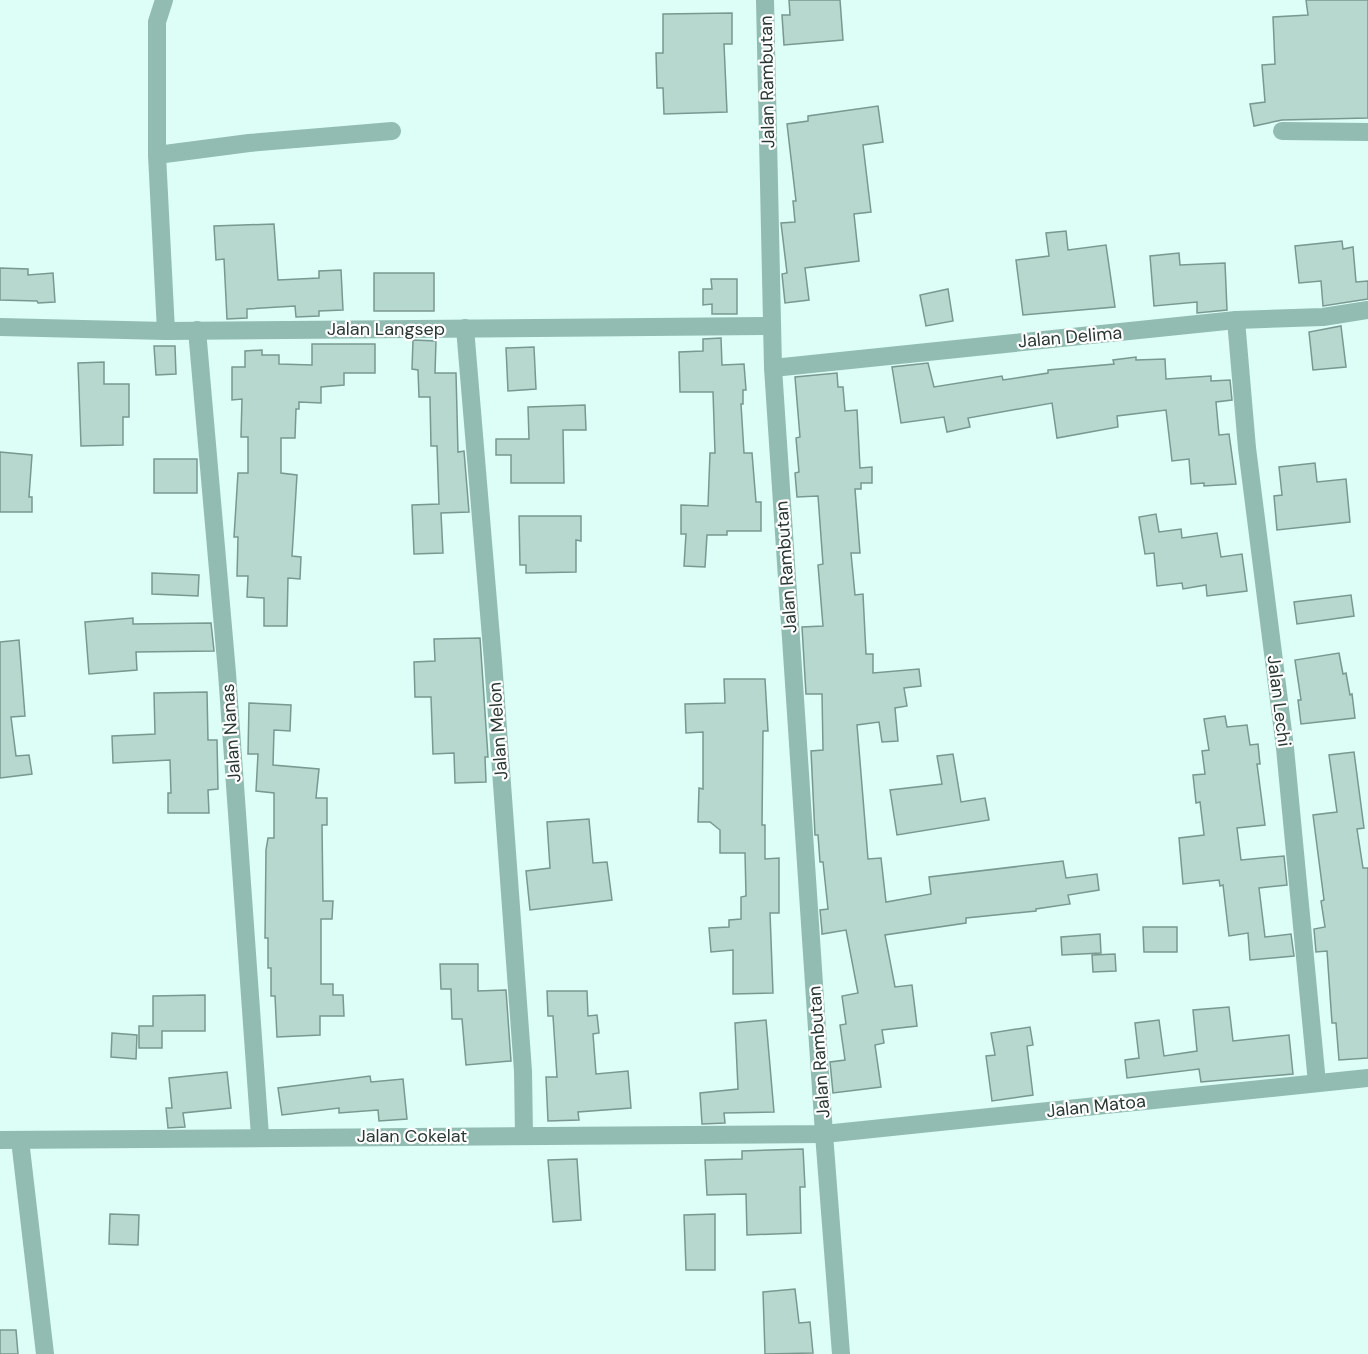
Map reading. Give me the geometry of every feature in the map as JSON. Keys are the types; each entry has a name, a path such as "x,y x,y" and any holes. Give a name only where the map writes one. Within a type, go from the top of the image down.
{"street":[{"path":"164,0 157,22 157,155 166,331"},
{"name":"Jalan Rambutan","path":"765,0 773,368 824,1134 841,1354"},
{"path":"157,155 249,143 392,131"},
{"path":"1282,131 1368,132"},
{"name":"Jalan Delima","path":"773,368 1236,320 1323,317 1368,310"},
{"name":"Jalan Lechi","path":"1236,320 1247,448 1285,748 1317,1083"},
{"name":"Jalan Langsep","path":"0,327 166,331 771,326"},
{"name":"Jalan Melon","path":"465,328 494,673 523,1071 524,1135"},
{"name":"Jalan Nanas","path":"197,330 226,673 260,1137"},
{"name":"Jalan Matoa","path":"824,1134 1368,1078"},
{"name":"Jalan Cokelat","path":"0,1140 824,1134"},
{"path":"21,1140 45,1354"}],"building":[{"path":"789,0 840,0 843,40 784,45 782,15 790,15"},
{"path":"1306,0 1368,0 1368,118 1282,120 1254,126 1250,104 1265,102 1262,65 1275,64 1273,17 1308,15"},
{"path":"732,13 732,44 724,44 727,112 664,114 663,88 657,88 656,53 663,53 663,14"},
{"path":"878,106 883,142 863,145 871,212 854,214 859,261 805,268 809,300 785,303 782,274 787,273 781,223 795,222 793,201 796,201 787,124 808,121 808,116"},
{"path":"274,224 278,280 319,278 319,271 341,270 343,310 319,311 319,316 296,317 295,306 247,309 247,318 227,319 224,259 216,260 214,226"},
{"path":"1066,231 1068,250 1106,245 1115,307 1023,315 1016,260 1049,256 1046,233"},
{"path":"1342,241 1343,249 1353,247 1356,282 1368,281 1368,299 1323,306 1321,281 1299,283 1295,246"},
{"path":"1179,253 1180,265 1225,263 1227,310 1197,313 1197,302 1154,306 1150,256"},
{"path":"0,268 28,269 28,275 53,273 55,302 0,300"},
{"path":"374,273 434,273 434,311 374,311"},
{"path":"711,279 737,279 737,314 712,314 712,304 703,305 703,289 712,289"},
{"path":"948,289 953,321 926,326 920,295"},
{"path":"1341,326 1346,367 1313,370 1309,332"},
{"path":"721,338 722,365 744,364 746,390 743,390 743,404 741,404 744,453 752,453 756,502 761,502 761,531 727,531 727,535 707,535 705,567 684,566 686,534 681,534 681,505 708,506 710,453 715,453 713,392 680,392 679,352 703,351 703,339"},
{"path":"413,340 436,341 435,373 456,373 458,452 464,451 469,512 441,513 443,553 414,554 412,505 439,504 437,446 431,446 430,397 419,397 418,370 412,369"},
{"path":"312,344 375,344 375,373 344,373 344,385 321,387 321,403 299,402 299,409 296,409 295,438 281,438 281,473 297,475 292,556 301,557 300,579 288,578 287,626 264,626 264,598 247,597 248,576 237,576 238,537 234,537 238,473 248,473 248,437 241,437 242,399 232,400 232,367 245,367 245,351 262,350 262,355 279,355 279,364 312,365"},
{"path":"154,346 175,346 176,374 156,375"},
{"path":"534,347 536,389 508,391 506,348"},
{"path":"1136,357 1136,360 1165,359 1166,379 1211,376 1211,381 1230,380 1232,400 1216,402 1219,435 1229,434 1236,484 1204,486 1204,483 1191,484 1189,459 1172,461 1166,410 1117,416 1118,427 1057,438 1052,403 968,418 970,427 947,432 944,417 901,423 892,367 928,363 934,387 1002,376 1003,380 1048,373 1048,370 1114,364 1113,360"},
{"path":"104,362 104,384 129,384 129,417 123,417 123,445 81,446 78,363"},
{"path":"837,373 838,387 843,387 845,411 857,410 860,468 872,467 872,483 861,483 861,489 855,489 860,553 851,553 855,595 863,594 866,654 873,654 873,673 919,669 921,686 904,688 907,706 895,708 898,741 882,742 879,722 857,725 868,859 881,858 886,902 931,894 929,877 1063,861 1066,878 1097,874 1099,890 1068,895 1070,904 1036,909 1036,911 966,918 966,923 885,935 895,987 912,985 917,1026 882,1030 884,1043 875,1045 881,1087 833,1093 830,1062 845,1060 840,1025 846,1024 842,996 858,993 846,930 822,934 820,910 828,909 823,862 820,862 818,835 815,835 811,751 823,750 822,694 806,694 802,627 823,626 818,565 823,564 818,496 797,497 795,473 799,472 796,438 800,437 795,377"},
{"path":"585,405 586,430 563,430 564,483 511,483 511,455 496,455 496,439 529,439 528,407"},
{"path":"0,452 32,455 29,497 32,497 32,512 0,512"},
{"path":"154,459 197,459 197,493 154,493"},
{"path":"1315,463 1317,482 1346,479 1350,522 1277,530 1274,496 1282,495 1279,467"},
{"path":"1156,514 1159,532 1181,529 1182,538 1217,533 1221,557 1242,554 1247,591 1207,596 1206,585 1183,589 1182,583 1157,586 1154,553 1145,554 1139,517"},
{"path":"519,516 581,516 581,541 576,540 576,572 526,573 526,565 520,565"},
{"path":"152,573 199,575 198,596 152,594"},
{"path":"1351,595 1354,616 1297,624 1294,602"},
{"path":"133,618 133,624 211,623 214,651 136,652 137,670 89,674 85,622"},
{"path":"480,638 488,757 485,757 486,782 455,783 454,753 433,754 431,697 415,697 414,662 435,661 434,639"},
{"path":"19,640 25,716 11,717 16,756 29,755 32,774 0,778 0,642"},
{"path":"1339,653 1343,674 1346,673 1350,695 1352,694 1355,718 1301,724 1298,700 1301,700 1295,660"},
{"path":"724,679 765,679 768,731 763,731 762,825 765,825 765,859 779,858 779,913 770,913 773,993 733,994 733,950 711,952 709,928 729,927 729,920 741,919 741,897 746,896 745,853 720,853 720,830 710,822 698,822 699,788 703,789 703,732 686,733 685,704 725,703"},
{"path":"207,692 208,740 217,740 218,789 208,790 209,813 168,813 168,793 171,793 170,760 113,763 112,736 155,734 154,693"},
{"path":"249,703 291,705 290,731 274,730 273,765 319,769 316,798 327,798 327,825 322,825 323,901 333,901 332,919 321,919 321,984 333,984 333,995 343,995 344,1016 320,1016 320,1035 277,1037 275,996 271,996 271,968 268,968 268,938 265,938 266,850 268,838 274,838 274,793 256,791 258,754 248,754"},
{"path":"1225,716 1227,727 1247,725 1250,745 1258,744 1260,764 1257,764 1265,825 1237,828 1241,860 1284,856 1287,885 1259,888 1265,937 1291,934 1294,956 1250,960 1248,933 1229,936 1223,885 1220,886 1219,880 1183,884 1179,838 1204,835 1200,802 1196,803 1193,775 1205,774 1202,751 1209,750 1204,719"},
{"path":"1354,752 1364,828 1357,829 1363,868 1368,868 1368,1058 1339,1060 1336,1023 1332,1023 1327,951 1316,952 1314,929 1325,927 1321,901 1324,900 1313,815 1337,812 1329,755"},
{"path":"953,754 961,802 985,798 989,820 897,835 890,790 942,784 937,756"},
{"path":"589,819 593,863 607,862 612,900 530,910 526,871 550,868 547,822"},
{"path":"1143,927 1177,927 1177,952 1144,952"},
{"path":"1100,934 1101,953 1062,955 1061,937"},
{"path":"1115,954 1116,971 1093,972 1092,955"},
{"path":"440,964 478,964 478,991 506,990 511,1061 466,1065 462,1019 452,1019 451,989 441,989"},
{"path":"547,991 587,991 588,1016 597,1015 599,1033 593,1034 596,1074 628,1071 631,1108 578,1112 579,1120 548,1121 546,1077 557,1077 553,1016 548,1016"},
{"path":"205,995 205,1031 162,1031 162,1048 139,1048 139,1026 153,1026 153,996"},
{"path":"1229,1007 1233,1041 1289,1035 1293,1074 1201,1082 1199,1069 1127,1078 1125,1060 1139,1058 1135,1023 1159,1020 1164,1056 1197,1051 1193,1010"},
{"path":"766,1020 774,1112 724,1113 725,1123 702,1124 700,1093 738,1089 735,1023"},
{"path":"1030,1027 1033,1045 1027,1046 1033,1095 992,1101 986,1056 995,1055 991,1033"},
{"path":"112,1033 137,1035 136,1059 111,1057"},
{"path":"227,1072 231,1108 183,1113 185,1127 168,1128 166,1108 172,1108 169,1078"},
{"path":"370,1076 371,1082 403,1079 407,1119 379,1121 378,1110 339,1113 339,1108 282,1115 278,1088"},
{"path":"803,1149 805,1187 800,1187 801,1233 747,1235 746,1194 707,1195 705,1160 742,1159 742,1151"},
{"path":"577,1159 581,1220 553,1222 548,1160"},
{"path":"110,1214 139,1215 138,1245 109,1244"},
{"path":"715,1214 715,1270 686,1270 684,1215"},
{"path":"795,1289 799,1323 810,1322 813,1353 765,1354 763,1292"},
{"path":"0,1330 16,1330 18,1354 0,1354"}]}
